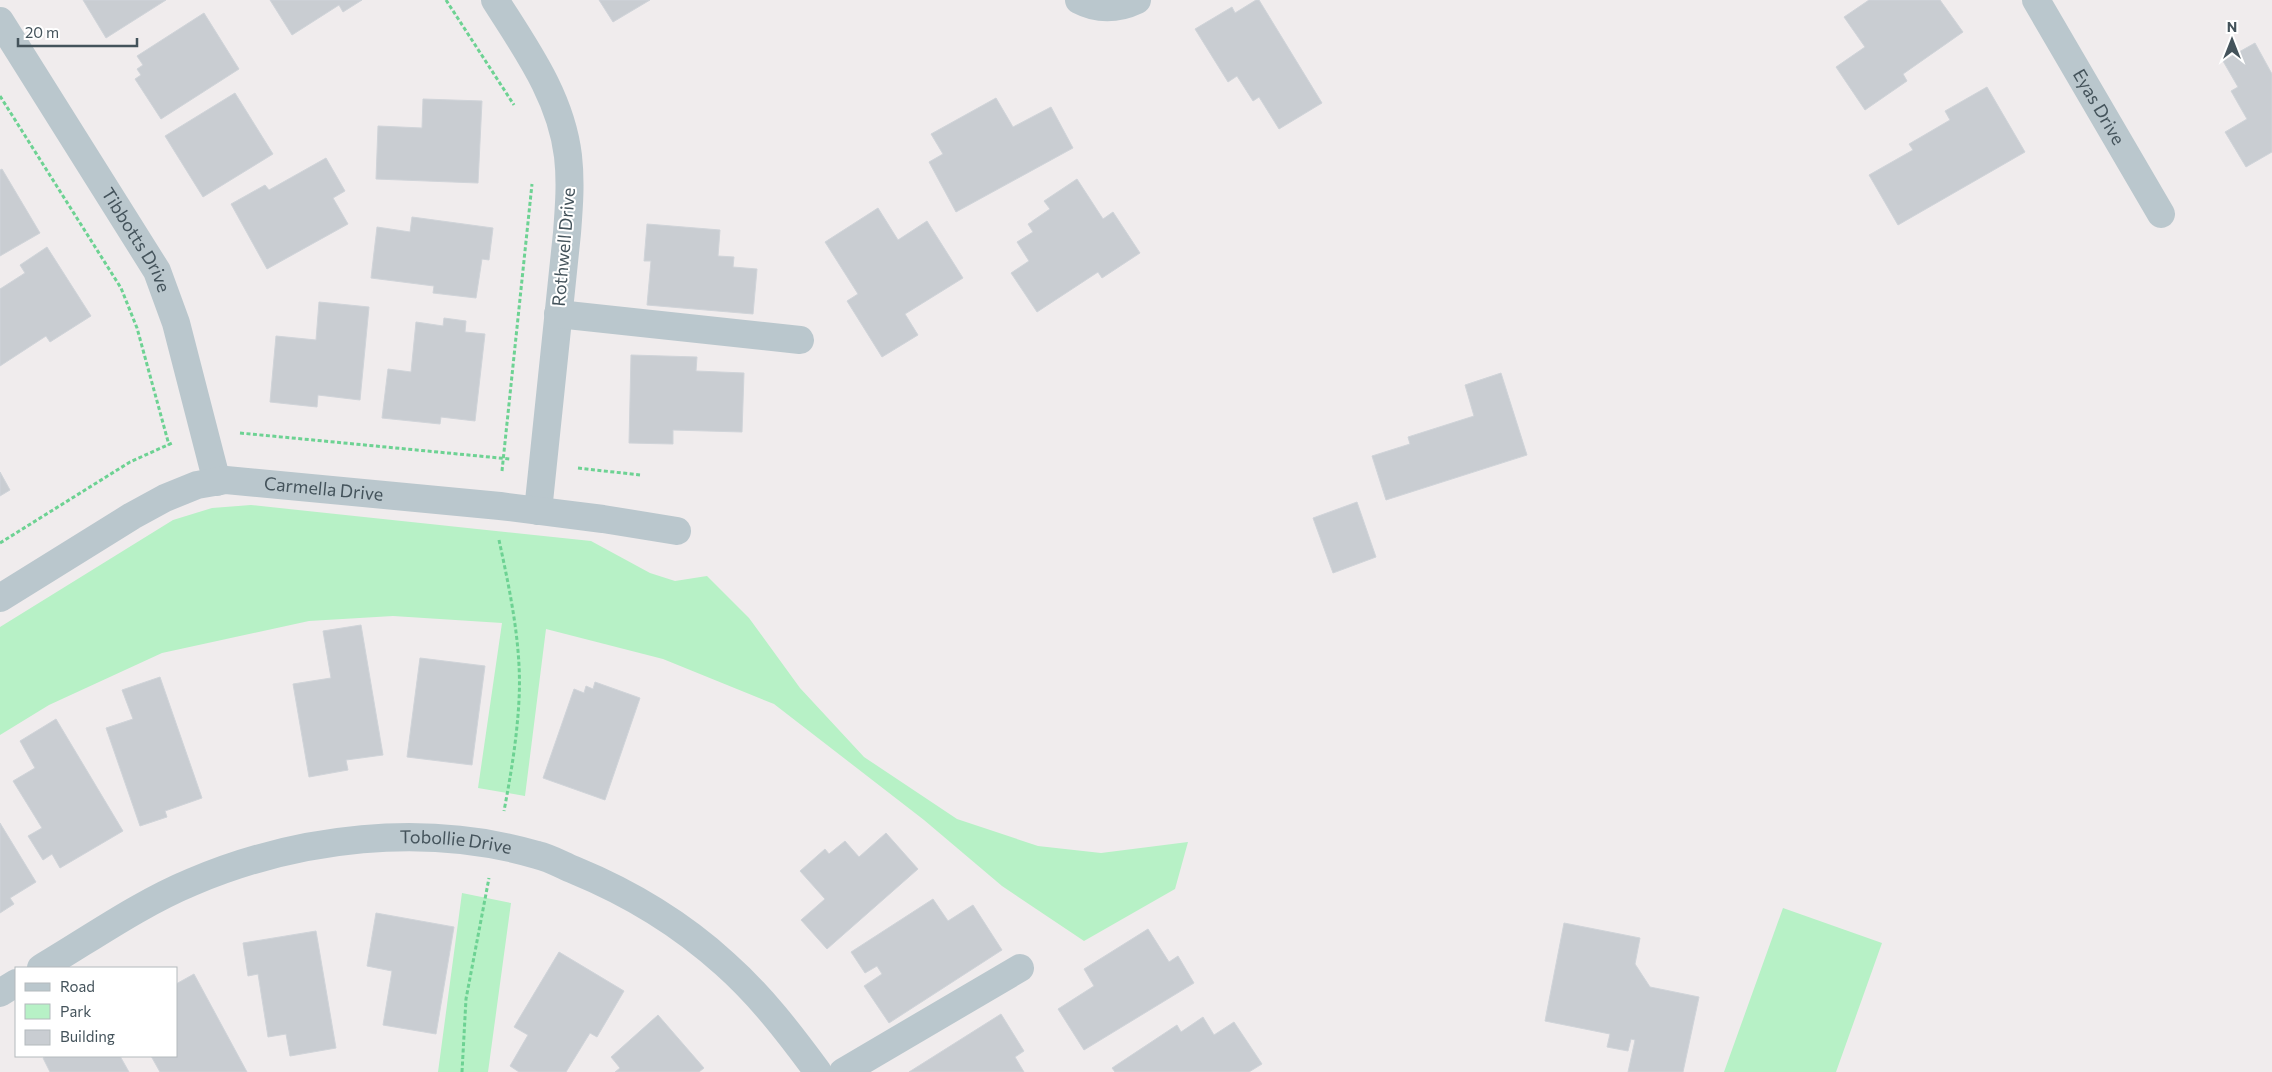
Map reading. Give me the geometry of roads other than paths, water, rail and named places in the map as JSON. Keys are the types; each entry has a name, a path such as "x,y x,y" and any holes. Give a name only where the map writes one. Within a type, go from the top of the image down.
{"street":[{"name":"Rothwell Drive","path":"495,0 539,71 552,96 562,123 568,156 570,189 538,511"},
{"path":"1079,0 1089,5 1108,8 1138,0"},
{"name":"Eyas Drive","path":"2036,0 2161,214"},
{"name":"Tibbotts Drive","path":"0,21 157,271 176,323 217,482"},
{"path":"558,314 800,340"},
{"name":"Carmella Drive","path":"0,598 165,498 196,485 217,482 259,482 500,506 676,532"},
{"name":"Tobollie Drive","path":"43,967 145,906 191,882 246,862 304,847 363,839 446,839 498,845 539,855 592,878 640,900 681,928 725,964 759,998 818,1072"},
{"path":"843,1072 1020,968"},
{"path":"0,993 15,984"}]}
